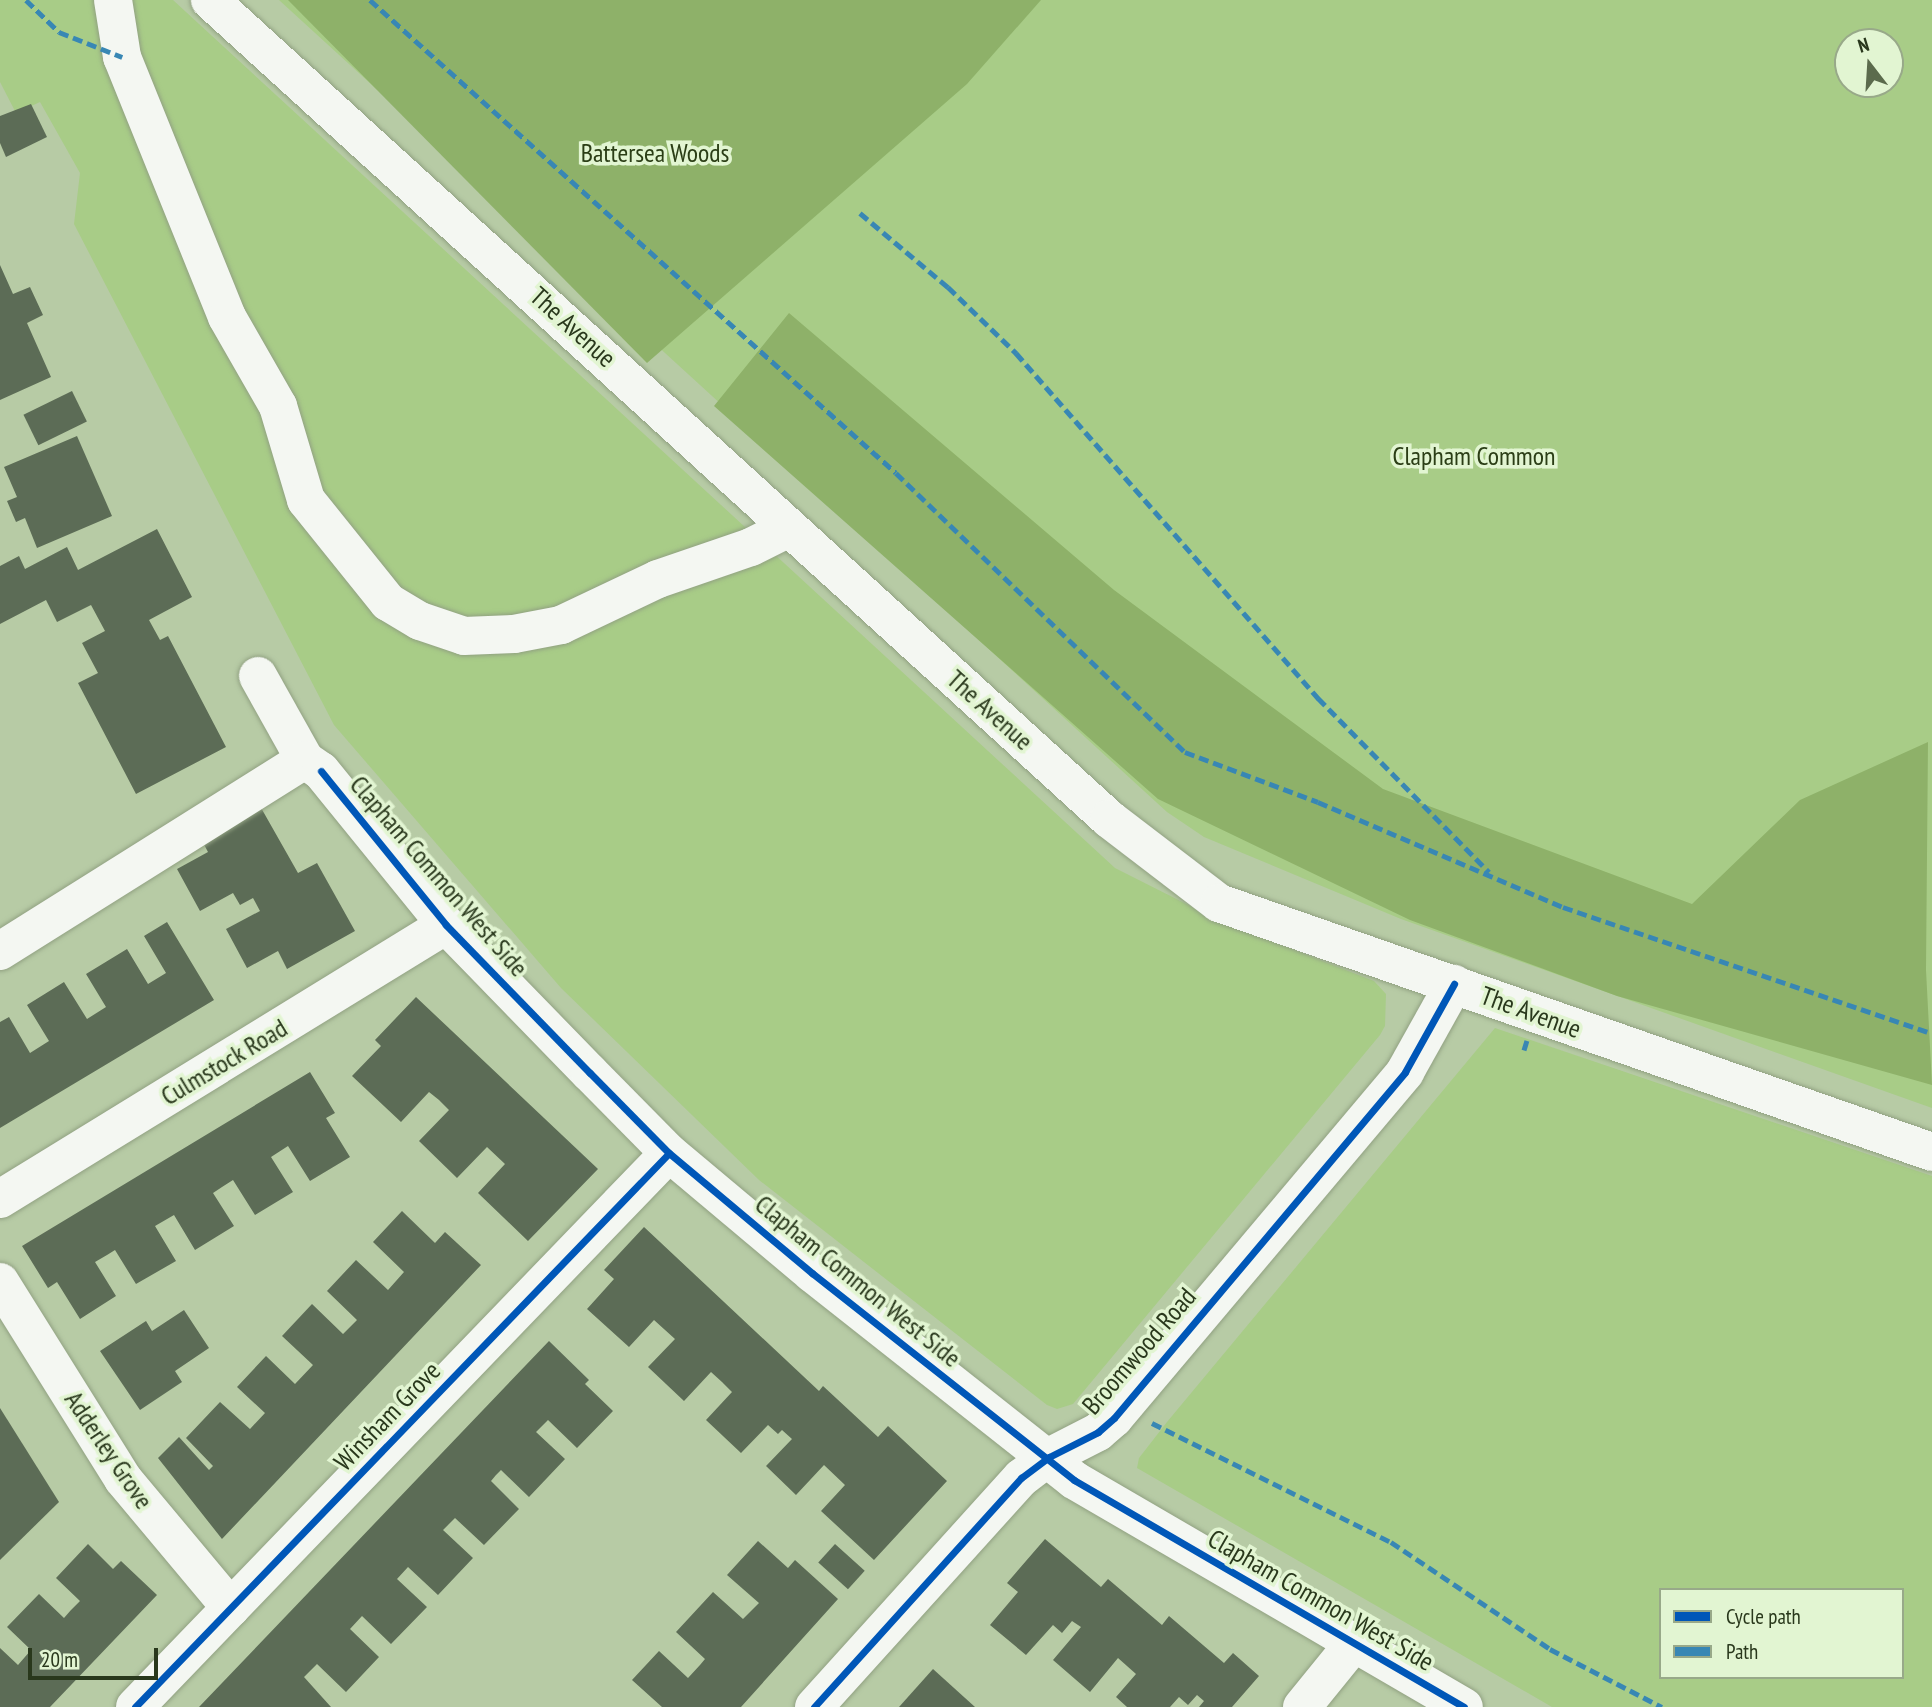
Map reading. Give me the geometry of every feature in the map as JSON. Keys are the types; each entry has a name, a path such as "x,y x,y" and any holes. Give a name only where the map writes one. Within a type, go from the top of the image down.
{"main road":[{"path":"113,0 122,57 227,317 278,406 306,500 388,602 420,621 464,636 514,634 561,625 658,579 751,547 789,528"},
{"name":"The Avenue","path":"210,0 1109,819 1219,903 1932,1152"},
{"name":"Clapham Common West Side","path":"258,676 313,765 446,925 669,1153 812,1273 1049,1457 1074,1480 1464,1707"},
{"path":"0,951 313,765"},
{"name":"Culmstock Road","path":"0,1199 446,925"},
{"name":"Broomwood Road","path":"814,1707 1000,1500 1049,1457 1098,1432 1114,1418 1405,1072 1454,984"},
{"name":"Winsham Grove","path":"135,1707 669,1153"},
{"name":"Adderley Grove","path":"0,1282 123,1479 231,1608"},
{"path":"1302,1707 1354,1643"}],"green space":[{"path":"0,0 173,0 1115,868 1222,922 1374,981 1386,994 1385,1026 1380,1035 1073,1404 1057,1409 1047,1405 759,1180 561,988 334,725 74,224 80,173 40,102 16,113 0,82"},
{"name":"Clapham Common","path":"279,0 1932,0 1932,1108 1401,919 1204,837 1167,812"},
{"name":"Battersea Woods","path":"288,0 1041,0 967,84 647,363"},
{"path":"789,313 1114,590 1383,789 1692,904 1800,800 1928,742 1926,970 1932,1085 1617,996 1410,920 1158,799 714,406"},
{"path":"1495,1028 1932,1176 1932,1707 1552,1707 1137,1468 1139,1458"}],"building":[{"path":"31,104 47,137 6,157 0,143 0,116"},
{"path":"0,265 13,294 30,287 43,315 27,323 51,377 0,400"},
{"path":"72,391 87,422 38,445 23,415"},
{"path":"77,436 112,516 37,548 25,518 16,522 7,501 17,497 4,467"},
{"path":"157,529 192,597 149,620 160,640 168,636 226,747 136,794 78,683 98,673 82,643 105,631 91,605 57,622 46,600 0,624 0,566 19,556 25,569 67,547 78,570"},
{"path":"260,806 298,873 317,863 355,931 287,969 278,951 247,968 226,929 260,911 253,898 240,905 233,893 200,911 177,869 208,852 201,839"},
{"path":"167,922 214,1000 0,1128 0,1022 9,1017 30,1053 49,1041 27,1005 64,982 87,1019 106,1007 86,974 127,949 148,984 166,973 144,936"},
{"path":"416,997 598,1169 528,1241 478,1193 505,1164 487,1147 457,1178 419,1141 449,1110 439,1100 429,1092 401,1122 352,1076 381,1046 375,1040"},
{"path":"310,1072 335,1113 326,1118 350,1157 310,1181 288,1146 271,1157 293,1192 255,1215 233,1180 213,1193 234,1226 195,1250 174,1215 155,1226 176,1261 136,1284 115,1250 95,1262 116,1296 80,1319 57,1282 48,1288 22,1246"},
{"path":"402,1211 435,1243 445,1232 481,1265 222,1539 158,1458 179,1437 209,1470 213,1466 186,1438 220,1402 250,1429 265,1413 237,1387 266,1356 295,1384 313,1365 282,1336 312,1304 343,1334 357,1320 327,1291 356,1260 388,1290 404,1272 373,1242"},
{"path":"644,1227 819,1391 823,1386 878,1437 888,1426 947,1481 874,1560 821,1511 845,1485 824,1465 796,1495 766,1466 792,1439 782,1430 778,1434 768,1425 741,1453 706,1420 732,1392 722,1382 711,1372 684,1401 648,1367 675,1339 654,1320 629,1347 587,1309 614,1279 604,1270"},
{"path":"184,1310 209,1348 175,1371 182,1382 140,1410 100,1351 146,1321 152,1331"},
{"path":"549,1341 589,1380 585,1384 613,1411 577,1448 548,1420 536,1432 565,1459 529,1497 501,1470 496,1475 491,1481 519,1509 484,1545 455,1518 443,1530 473,1558 438,1595 408,1567 397,1579 427,1607 391,1644 362,1616 350,1629 379,1657 346,1692 317,1664 304,1677 331,1707 199,1707"},
{"path":"0,1408 59,1502 0,1560"},
{"path":"1045,1539 1101,1587 1108,1579 1162,1625 1169,1616 1224,1663 1233,1653 1259,1676 1232,1707 1199,1707 1204,1701 1197,1695 1188,1705 1179,1697 1170,1707 1127,1707 1116,1697 1136,1674 1118,1658 1090,1692 1053,1660 1081,1627 1072,1621 1062,1633 1053,1625 1026,1655 990,1625 1018,1592 1007,1583"},
{"path":"758,1541 788,1568 795,1560 838,1599 741,1707 662,1707 632,1680 659,1651 688,1678 700,1665 705,1659 676,1632 713,1592 743,1619 759,1603 727,1575"},
{"path":"88,1544 113,1569 121,1561 157,1595 50,1707 0,1707 0,1648 18,1665 31,1650 7,1627 39,1594 64,1618 80,1601 56,1578"},
{"path":"835,1544 865,1571 848,1589 818,1563"},
{"path":"933,1669 975,1707 899,1707"}],"marked path":[{"path":"26,0 59,32 122,57"},
{"path":"370,0 896,473 1185,752 1318,802 1563,907 1932,1033"},
{"path":"860,213 948,287 1016,353 1318,698 1489,872"},
{"path":"1524,1050 1528,1037"},
{"path":"1152,1423 1391,1542 1550,1649 1662,1707"}],"cycle path":[{"path":"321,771 446,925 590,1073 669,1153 812,1273 1074,1480 1464,1707"},
{"path":"814,1707 1021,1478 1049,1457 1098,1432 1114,1418 1405,1072 1454,984"},
{"path":"135,1707 669,1153"}]}
